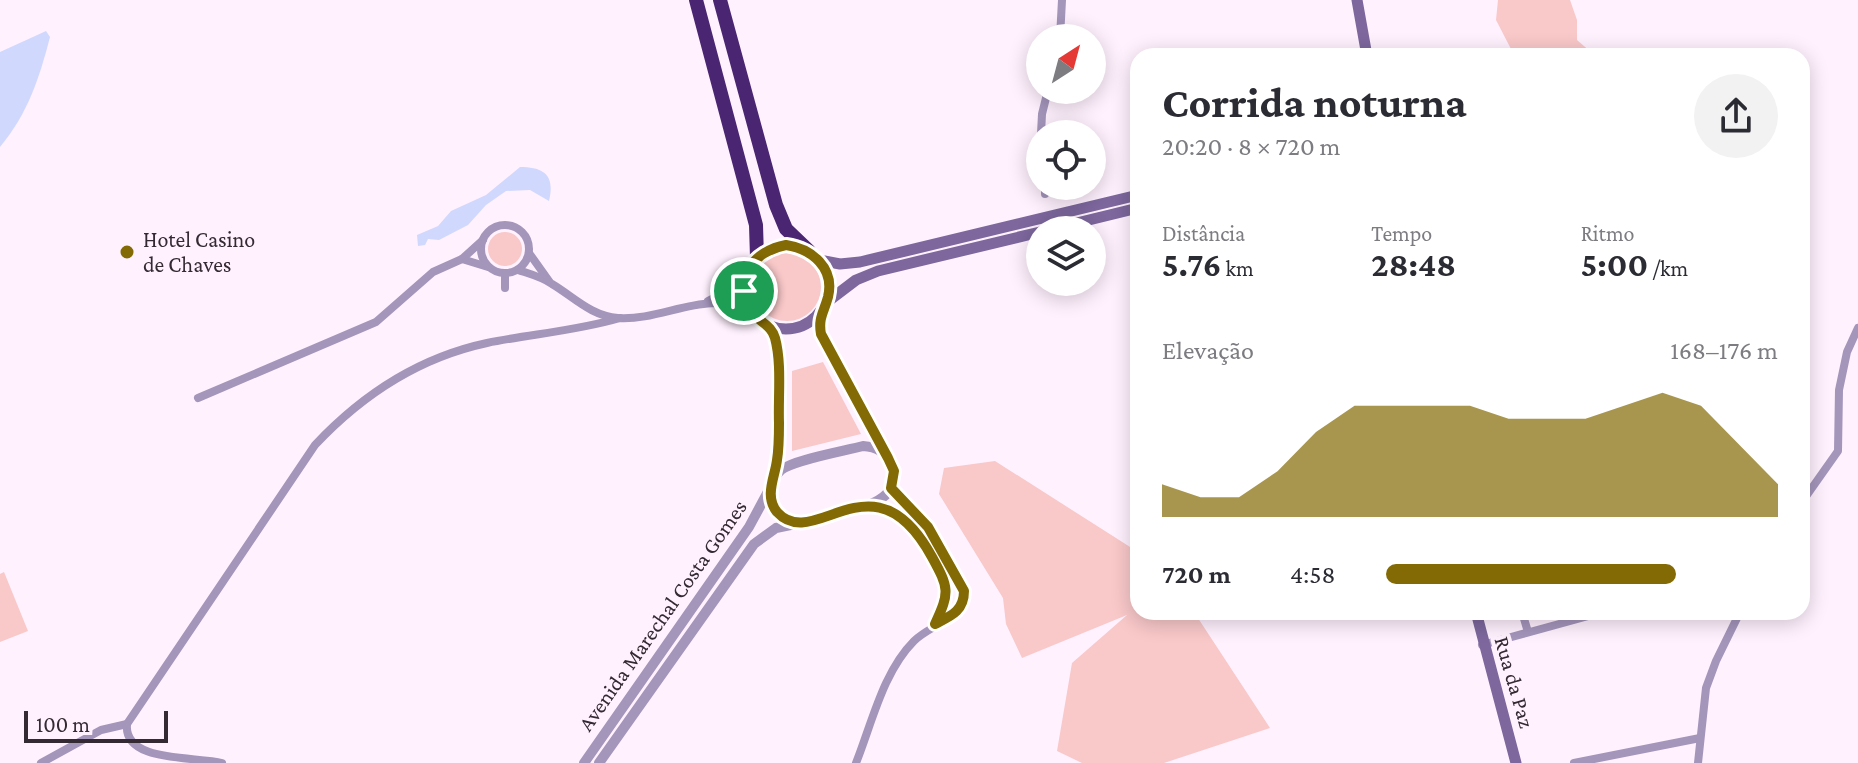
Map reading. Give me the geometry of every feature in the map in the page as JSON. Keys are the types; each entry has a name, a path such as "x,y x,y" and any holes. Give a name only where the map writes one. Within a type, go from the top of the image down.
{"highway":[{"path":"696,0 756,225 757,257"},
{"path":"720,0 776,205 786,229 814,256"}],"main road":[{"path":"1357,0 1366,48"},
{"path":"1026,235 878,271 856,280 802,327 771,327 752,312 744,291 747,272 757,257 770,248 786,245 840,264 860,262 1130,197"},
{"path":"1105,216 1130,210"},
{"path":"814,256 827,275 829,288 824,307"},
{"name":"Rua da Paz","path":"1477,620 1516,763"}],"street":[{"path":"1061,24 1062,0"},
{"path":"198,398 376,322 433,272 462,259 494,228 517,228 526,238 529,253 537,267 553,284 583,306 620,318"},
{"path":"483,240 482,256 490,267"},
{"path":"462,259 505,273 518,270 529,253"},
{"path":"518,270 553,284"},
{"path":"704,303 723,293 747,272"},
{"path":"505,273 505,288"},
{"path":"222,763 152,756 130,743 127,724 293,475 340,418 398,375 484,344 595,326 620,318 704,303 727,302 752,312"},
{"path":"824,307 819,323 821,334 894,471 891,488 880,501 870,504"},
{"path":"771,327 778,359 779,435 772,483 774,508 780,515 795,522 805,522"},
{"path":"1810,491 1838,451 1839,390 1847,352 1858,328"},
{"path":"772,483 786,466 863,446 873,447 888,458"},
{"name":"Avenida Marechal Costa Gomes","path":"584,763 749,527 772,483"},
{"path":"856,763 895,665 907,648 935,624 955,614 964,598 964,591 928,527 891,488"},
{"path":"870,504 907,520 932,557 948,590 935,624"},
{"name":"Avenida Marechal Costa Gomes","path":"599,763 754,544 776,528 870,504"},
{"path":"1524,620 1528,632"},
{"path":"1482,645 1572,620"},
{"path":"1698,763 1706,688 1736,620"},
{"path":"41,763 101,730 127,724"},
{"path":"1574,763 1700,738"}],"shaded area":[{"path":"1498,0 1570,0 1577,20 1577,40 1586,48 1510,48 1496,20"},
{"path":"505,232 517,237 522,249 517,261 505,266 493,261 488,249 493,237"},
{"path":"787,253 811,263 821,287 811,311 787,321 763,311 753,287 763,263"},
{"path":"823,362 861,434 792,451 792,371"},
{"path":"995,461 1130,547 1130,620 1199,620 1270,728 1164,763 1082,763 1057,751 1072,663 1127,615 1022,658 1006,624 1003,598 939,494 944,468"},
{"path":"4,572 28,631 0,642 0,574"}],"water":[{"path":"46,31 50,37 31,95 0,147 0,52"},
{"path":"520,167 536,169 546,175 551,185 549,201 530,190 506,191 486,205 468,225 439,240 428,239 425,245 418,246 417,235 438,226 451,211 486,195"}],"place":[{"name":"Hotel Casino de Chaves","path":"127,252"}],"route":[{"path":"786,245 800,247 819,260 827,275 829,288 819,323 821,334 894,471 891,488 928,527 964,591 961,606 955,614 935,624 945,604 946,583 920,535 897,513 870,504 795,522 780,515 774,508 770,488 778,457 777,349 771,327 752,312 744,291 744,280 750,265 770,248 786,245"}]}
